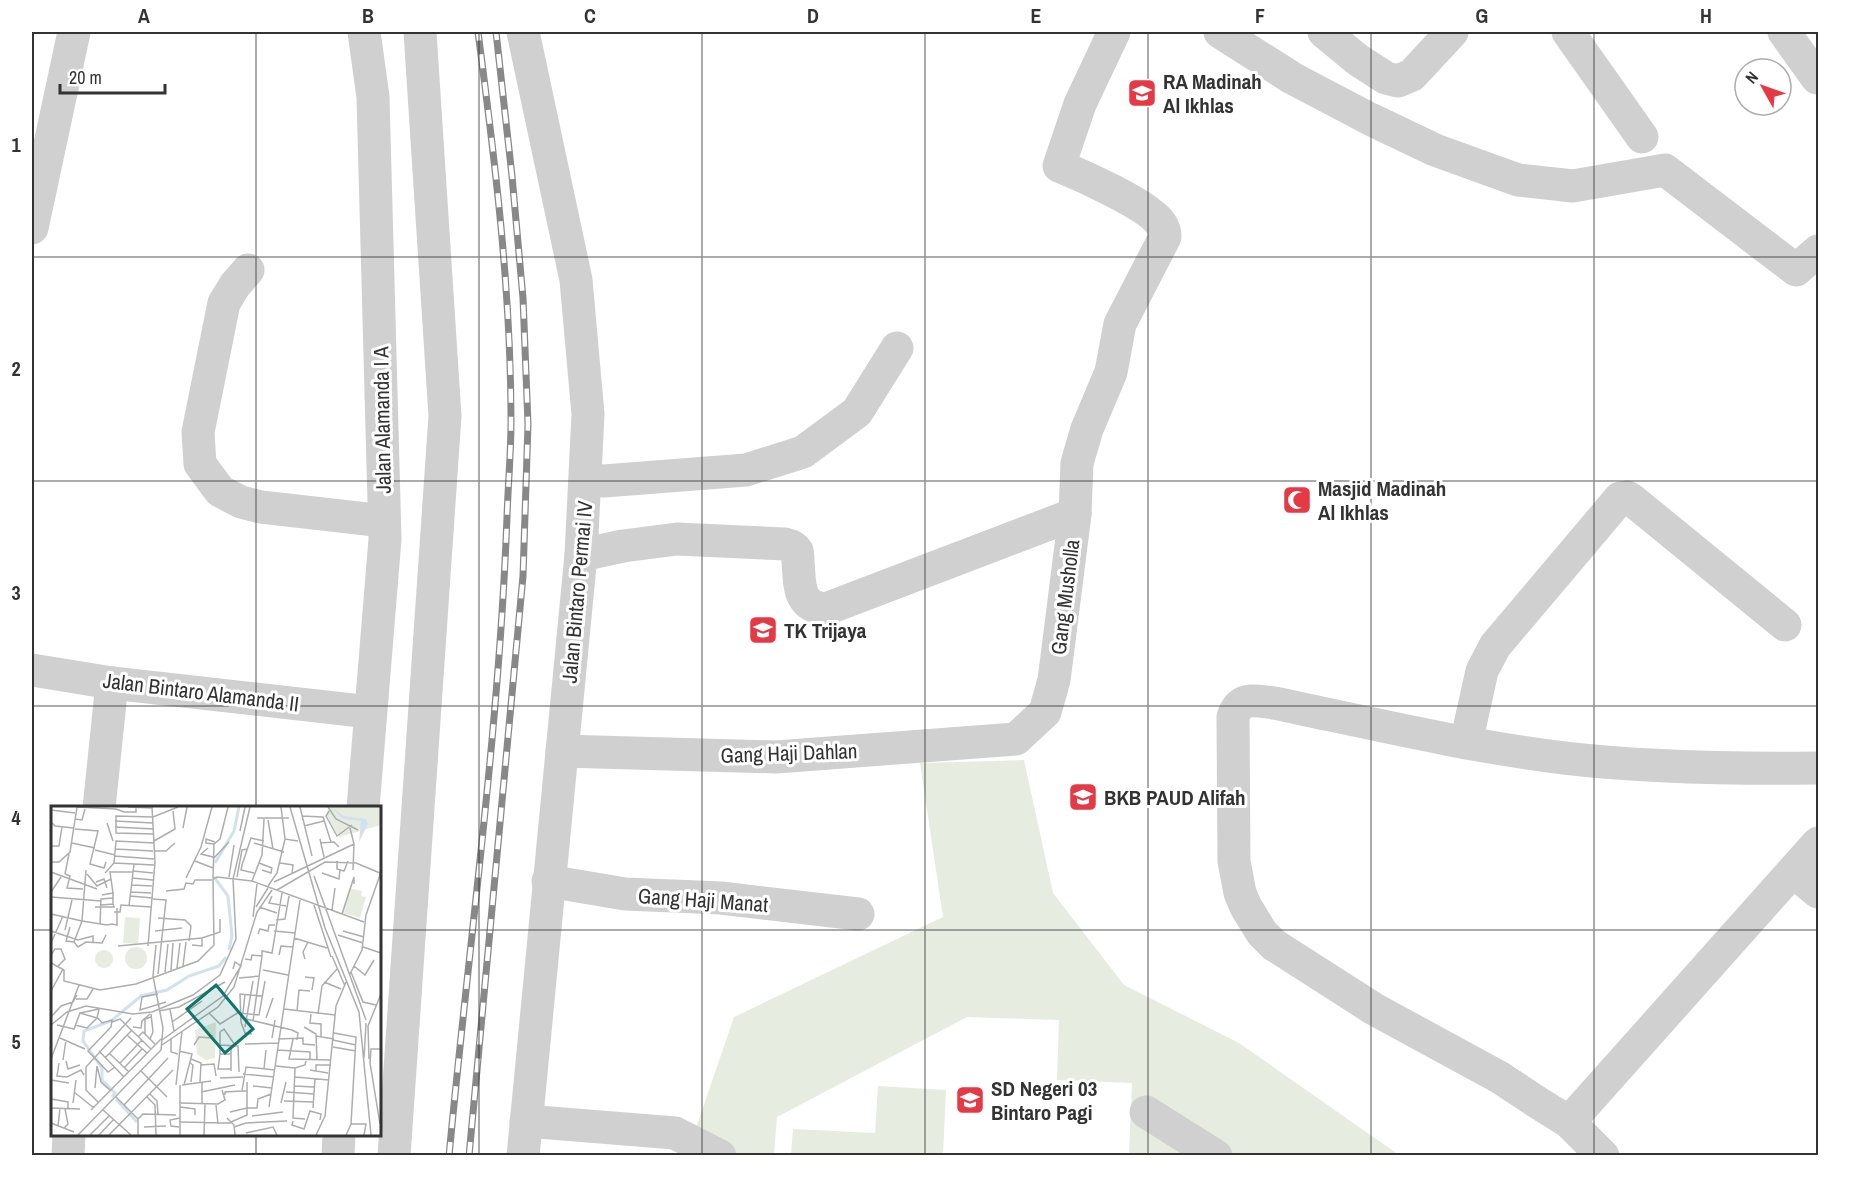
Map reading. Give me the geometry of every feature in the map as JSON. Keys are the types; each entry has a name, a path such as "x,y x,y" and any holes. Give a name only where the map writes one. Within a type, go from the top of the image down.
{"street":[{"path":"32,228 74,32"},
{"name":"Jalan Alamanda I A","path":"363,806 385,539 373,97 364,32"},
{"path":"394,1155 445,416 420,32"},
{"name":"Jalan Bintaro Permai IV","path":"523,32 576,280 588,414 581,555 523,1155"},
{"name":"Gang Musholla","path":"1016,739 1045,712 1054,680 1075,514 1077,462 1087,429 1111,372 1120,324 1166,237 1157,219 1146,211 1091,178 1059,166 1080,104 1114,32"},
{"path":"1220,32 1292,78 1435,150 1518,180 1573,186 1665,170 1796,270 1818,251"},
{"path":"1324,32 1358,60 1386,78 1398,81 1412,75 1452,32"},
{"path":"1568,32 1642,137"},
{"path":"1784,32 1817,78"},
{"path":"248,270 235,285 225,303 198,432 200,464 220,490 241,502 261,507 384,521"},
{"path":"586,480 604,481 746,470 803,452 857,412 897,348"},
{"path":"1466,742 1482,671 1495,646 1620,498 1627,497 1632,500 1785,625"},
{"path":"581,555 623,546 677,539 785,544 797,551 800,587 807,604 816,609 826,609 1075,514"},
{"name":"Jalan Bintaro Alamanda II","path":"32,670 112,683 370,712"},
{"path":"99,806 112,683"},
{"path":"1603,1155 1569,1122 1499,1077 1374,1009 1274,945 1262,933 1240,893 1234,861 1233,717 1237,708 1251,700 1274,703 1466,742 1564,758 1690,768 1818,768"},
{"name":"Gang Haji Dahlan","path":"562,751 776,757 1016,739"},
{"path":"1569,1122 1806,882 1818,843"},
{"name":"Gang Haji Manat","path":"548,881 626,894 721,898 858,914"},
{"path":"1146,1112 1216,1155"},
{"path":"526,1121 675,1133 720,1155"},
{"path":"68,1155 69,1136"},
{"path":"338,1155 339,1136"}],"shaded area":[{"path":"1024,760 1053,893 1124,985 1239,1043 1399,1155 1129,1155 1132,1083 1057,1080 1059,1020 967,1017 777,1117 774,1155 710,1155 697,1125 734,1017 943,917 920,763"},
{"path":"878,1086 946,1090 943,1155 791,1155 793,1129 875,1133"}],"railway":[{"path":"449,1156 497,677 511,433 505,274 496,177 478,32"},
{"path":"469,1156 523,576 528,424 523,298 496,32"}],"place":[{"name":"RA Madinah Al Ikhlas","path":"1142,93"},
{"name":"Masjid Madinah Al Ikhlas","path":"1297,500"},
{"name":"TK Trijaya","path":"763,630"},
{"name":"BKB PAUD Alifah","path":"1083,797"},
{"name":"SD Negeri 03 Bintaro Pagi","path":"970,1100"}]}
